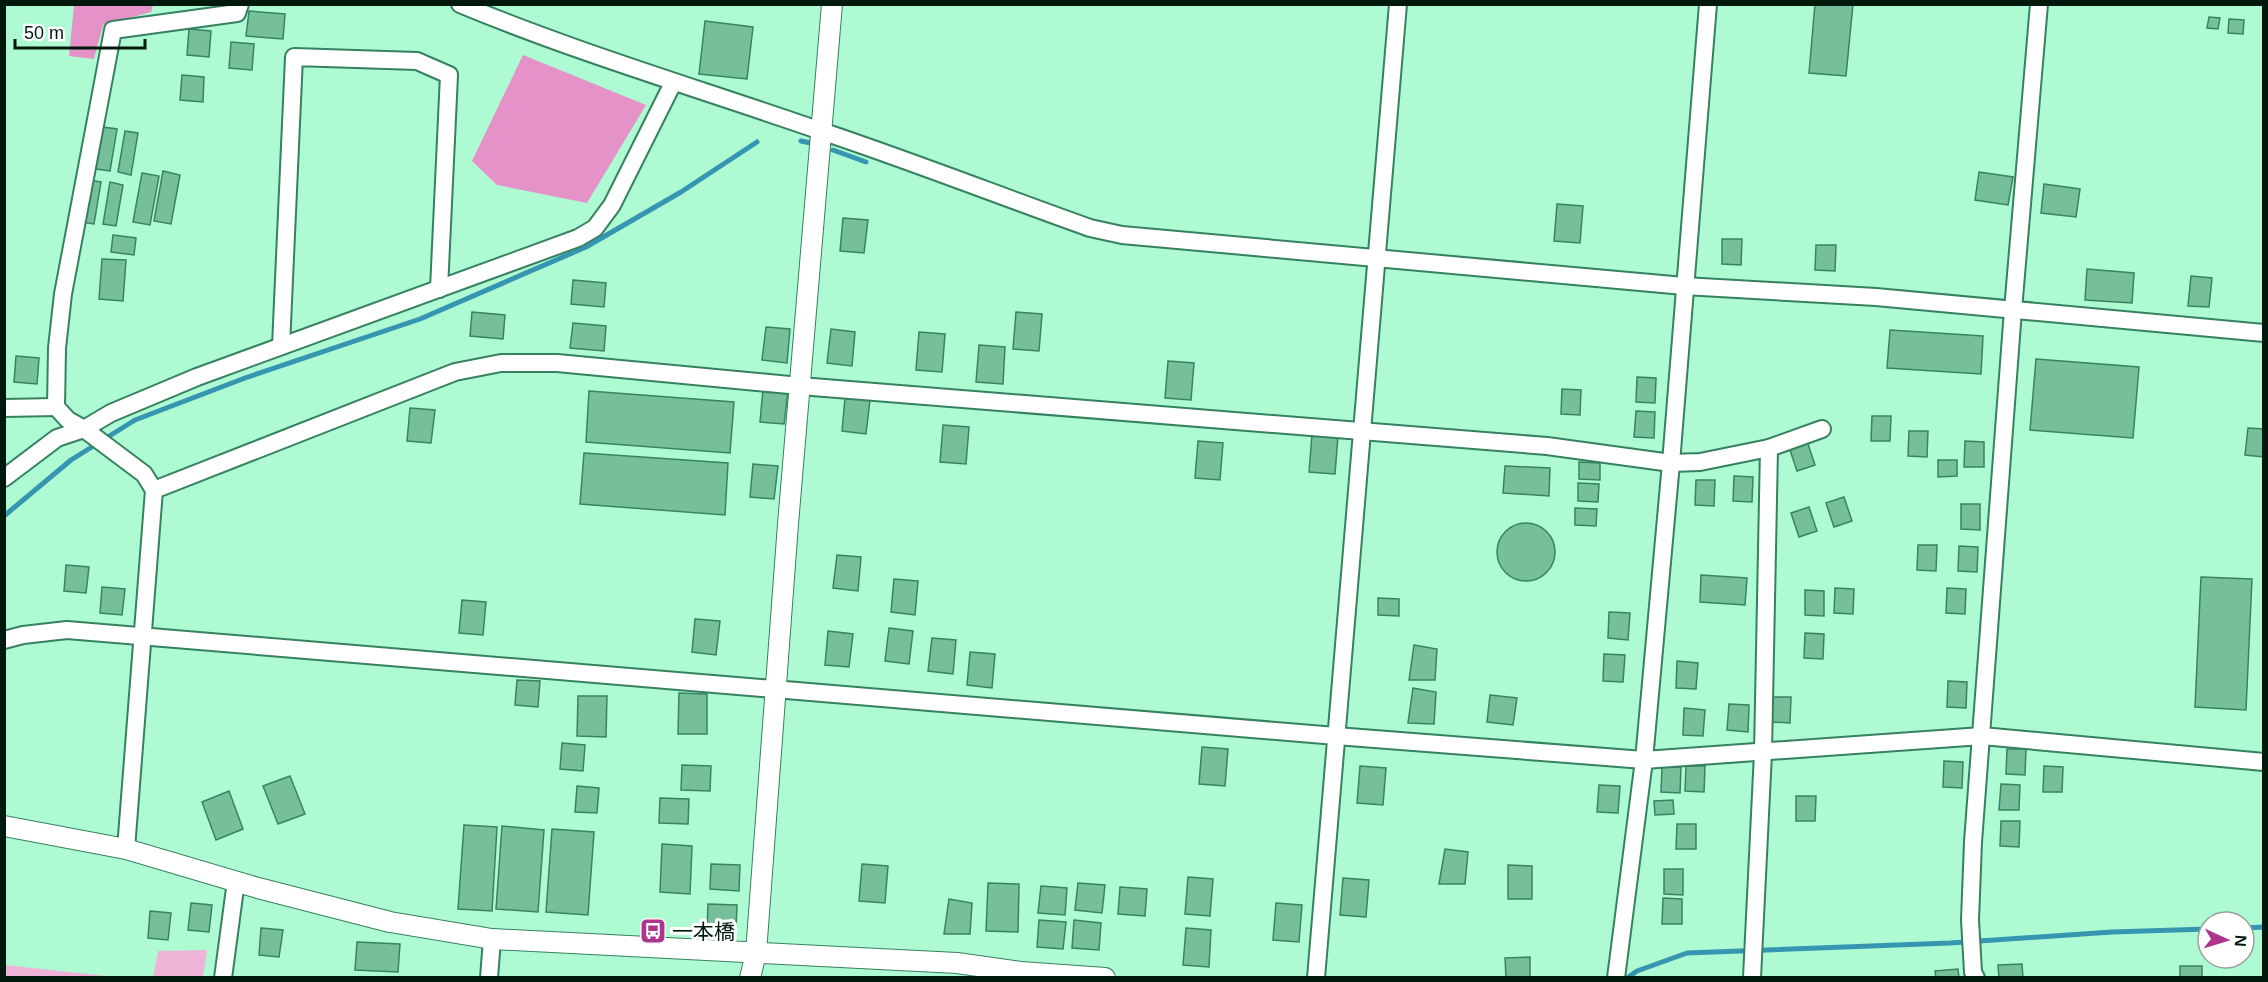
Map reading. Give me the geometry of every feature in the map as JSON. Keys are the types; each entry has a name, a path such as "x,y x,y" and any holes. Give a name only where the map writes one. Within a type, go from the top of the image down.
{"street":[{"path":"126,849 154,490 144,474 68,420 56,407 57,348 63,294 113,30 237,13 240,4"},
{"path":"460,4 486,10 514,27 673,83 822,131 1090,228 1122,235 1684,286 1876,297 2264,333"},
{"path":"750,976 756,953 832,4"},
{"path":"1316,978 1398,4"},
{"path":"1617,974 1644,760 1671,463 1708,4"},
{"path":"1976,978 1970,930 1973,842 2013,310 2039,4"},
{"path":"281,346 294,57 417,61 449,75 439,289"},
{"path":"4,478 57,438 93,436 111,413 197,377 578,238 595,228 612,205 673,83"},
{"path":"154,490 454,372 501,363 557,363 800,386 1363,430 1547,446 1671,463 1700,462 1769,448 1822,429"},
{"path":"4,408 56,407"},
{"path":"1752,970 1763,753 1769,448"},
{"path":"4,640 23,635 67,630 1644,760 1982,736 2264,762"},
{"path":"4,826 126,849 390,922 492,939 957,963 1021,972 1105,978"},
{"path":"223,978 236,881"},
{"path":"489,977 492,939"}],"shaded area":[{"path":"74,5 153,5 151,12 103,25 94,59 69,56"},
{"path":"523,55 646,105 587,203 497,185 472,161"},
{"path":"207,950 203,977 153,977 158,951"},
{"path":"5,965 115,977 5,977"}],"building":[{"path":"1815,4 1853,4 1846,76 1809,73"},
{"path":"249,11 285,14 283,39 246,36"},
{"path":"2209,17 2220,18 2218,29 2207,28"},
{"path":"2229,19 2244,20 2243,34 2228,33"},
{"path":"705,21 753,27 747,79 699,74"},
{"path":"189,29 211,31 209,57 187,55"},
{"path":"231,42 254,44 252,70 229,68"},
{"path":"182,75 204,77 203,102 180,100"},
{"path":"103,127 117,129 110,171 96,169"},
{"path":"125,131 138,133 131,175 118,172"},
{"path":"163,171 180,175 171,224 154,221"},
{"path":"1979,172 2013,177 2008,205 1975,200"},
{"path":"142,173 159,176 150,225 133,222"},
{"path":"88,180 101,182 94,224 81,222"},
{"path":"110,182 123,185 116,226 103,224"},
{"path":"2044,184 2080,189 2076,217 2041,213"},
{"path":"1557,204 1583,206 1580,243 1554,241"},
{"path":"843,218 868,220 864,253 840,251"},
{"path":"113,235 136,238 134,255 111,252"},
{"path":"1722,239 1742,239 1741,265 1722,264"},
{"path":"1816,245 1836,245 1835,271 1815,270"},
{"path":"102,259 126,260 123,301 99,299"},
{"path":"2087,269 2134,273 2132,303 2085,300"},
{"path":"2191,276 2212,278 2209,307 2188,306"},
{"path":"573,280 606,283 604,307 571,304"},
{"path":"472,312 505,315 503,339 470,336"},
{"path":"1016,312 1042,314 1039,351 1013,349"},
{"path":"573,323 606,326 604,351 570,348"},
{"path":"766,327 790,329 787,363 762,360"},
{"path":"831,329 855,332 852,366 827,363"},
{"path":"1890,330 1983,336 1981,374 1887,368"},
{"path":"919,332 945,334 942,372 916,370"},
{"path":"979,345 1005,347 1003,384 976,382"},
{"path":"16,356 39,358 37,384 14,382"},
{"path":"2036,359 2139,367 2133,438 2030,430"},
{"path":"1168,361 1194,363 1191,400 1165,398"},
{"path":"1637,377 1656,378 1655,403 1636,402"},
{"path":"763,389 788,391 784,424 760,422"},
{"path":"1562,389 1581,390 1580,415 1561,414"},
{"path":"589,391 734,402 730,453 586,442"},
{"path":"845,398 870,400 866,434 842,431"},
{"path":"410,408 435,410 431,443 407,441"},
{"path":"1636,411 1655,412 1654,438 1634,437"},
{"path":"1872,416 1891,416 1890,441 1871,441"},
{"path":"943,425 969,427 966,464 940,462"},
{"path":"2248,428 2264,429 2264,457 2245,455"},
{"path":"1909,431 1928,431 1927,457 1908,456"},
{"path":"1312,434 1338,436 1335,474 1309,472"},
{"path":"1198,441 1223,443 1220,480 1195,478"},
{"path":"1807,441 1815,465 1797,471 1789,447"},
{"path":"1965,441 1984,442 1984,467 1964,467"},
{"path":"584,453 728,463 725,515 580,504"},
{"path":"1938,460 1957,460 1957,476 1938,477"},
{"path":"1579,462 1600,463 1600,480 1579,479"},
{"path":"753,464 778,466 774,499 750,497"},
{"path":"1505,466 1550,468 1549,496 1503,493"},
{"path":"1734,476 1753,477 1752,502 1733,501"},
{"path":"1696,480 1715,480 1714,506 1695,505"},
{"path":"1578,483 1599,484 1598,502 1578,501"},
{"path":"1844,497 1852,521 1834,527 1826,503"},
{"path":"1961,504 1980,504 1980,530 1961,529"},
{"path":"1809,507 1817,531 1799,537 1791,513"},
{"path":"1575,508 1597,509 1596,526 1575,525"},
{"path":"1526,523 1537,525 1550,536 1555,552 1553,563 1542,576 1526,581 1515,579 1502,568 1497,552 1499,541 1510,528"},
{"path":"1918,545 1937,545 1936,571 1917,570"},
{"path":"1959,546 1978,547 1977,572 1958,571"},
{"path":"837,555 861,557 858,591 833,588"},
{"path":"66,565 89,567 86,593 64,591"},
{"path":"1701,575 1747,578 1745,605 1700,602"},
{"path":"2201,577 2252,579 2246,710 2195,707"},
{"path":"894,579 918,581 915,615 891,612"},
{"path":"102,587 125,589 122,615 100,613"},
{"path":"1835,588 1854,589 1853,614 1834,613"},
{"path":"1947,588 1966,589 1965,614 1946,613"},
{"path":"1805,590 1824,591 1824,616 1805,615"},
{"path":"1378,598 1399,599 1399,616 1378,615"},
{"path":"462,600 486,602 483,635 459,633"},
{"path":"1609,612 1630,613 1628,640 1608,638"},
{"path":"695,619 720,621 716,655 692,652"},
{"path":"889,628 913,631 909,664 885,661"},
{"path":"828,631 853,634 849,667 825,665"},
{"path":"1805,633 1824,634 1823,659 1804,658"},
{"path":"932,638 956,640 953,674 928,671"},
{"path":"1414,645 1437,649 1435,680 1409,680"},
{"path":"970,652 995,654 992,688 967,685"},
{"path":"1604,654 1625,655 1623,682 1603,681"},
{"path":"1677,661 1698,663 1696,689 1676,688"},
{"path":"517,680 540,681 538,707 515,705"},
{"path":"1948,681 1967,682 1966,708 1947,707"},
{"path":"1413,688 1436,692 1434,724 1408,723"},
{"path":"679,693 707,694 707,734 678,734"},
{"path":"1490,695 1517,698 1513,725 1487,722"},
{"path":"578,696 607,696 606,737 577,736"},
{"path":"1772,697 1791,697 1790,723 1771,722"},
{"path":"1729,704 1749,705 1748,732 1727,730"},
{"path":"1684,708 1705,710 1703,736 1683,735"},
{"path":"562,743 585,745 583,771 560,769"},
{"path":"1202,747 1228,749 1225,786 1199,784"},
{"path":"2007,749 2026,749 2025,775 2006,774"},
{"path":"1944,761 1963,762 1962,788 1943,787"},
{"path":"682,765 711,766 710,791 681,790"},
{"path":"1360,766 1386,768 1383,805 1357,803"},
{"path":"1686,766 1705,766 1704,792 1685,791"},
{"path":"2044,766 2063,767 2062,792 2043,792"},
{"path":"1662,767 1681,767 1680,793 1661,792"},
{"path":"290,776 305,814 278,824 263,786"},
{"path":"2001,784 2020,785 2019,810 1999,810"},
{"path":"1599,785 1620,786 1618,813 1597,812"},
{"path":"577,786 599,788 597,813 575,812"},
{"path":"229,791 243,829 216,840 202,802"},
{"path":"1796,796 1816,796 1815,821 1796,821"},
{"path":"660,798 689,799 688,824 659,823"},
{"path":"1673,800 1674,814 1655,815 1654,801"},
{"path":"2001,821 2020,821 2019,847 2000,846"},
{"path":"1677,824 1696,824 1696,849 1676,849"},
{"path":"464,825 497,827 492,911 458,909"},
{"path":"502,826 544,830 538,912 496,909"},
{"path":"552,829 594,832 588,915 546,912"},
{"path":"662,844 692,846 690,894 660,892"},
{"path":"1445,849 1468,852 1465,884 1439,884"},
{"path":"711,864 740,865 739,891 710,889"},
{"path":"862,864 888,866 885,903 859,901"},
{"path":"1508,865 1532,866 1532,899 1508,899"},
{"path":"1664,869 1683,869 1683,895 1664,894"},
{"path":"1188,877 1213,879 1210,916 1185,914"},
{"path":"1343,878 1369,880 1366,917 1340,915"},
{"path":"988,883 1019,884 1018,932 986,931"},
{"path":"1078,883 1105,885 1102,913 1075,910"},
{"path":"1041,886 1067,888 1065,915 1038,913"},
{"path":"1120,887 1147,889 1145,916 1118,914"},
{"path":"1663,898 1682,899 1682,924 1662,924"},
{"path":"949,899 972,903 970,934 944,934"},
{"path":"191,903 212,905 209,932 188,930"},
{"path":"1276,903 1302,905 1299,942 1273,940"},
{"path":"708,904 737,905 736,930 707,929"},
{"path":"150,911 171,913 168,940 148,938"},
{"path":"1039,920 1066,922 1063,949 1037,947"},
{"path":"1074,920 1101,923 1099,950 1072,948"},
{"path":"261,928 283,930 279,957 259,955"},
{"path":"1186,928 1211,930 1209,967 1183,965"},
{"path":"357,942 400,944 398,972 355,970"},
{"path":"1530,957 1530,978 1506,978 1505,958"},
{"path":"2022,964 2023,978 1999,978 1998,965"},
{"path":"2180,966 2196,966 2196,970 2202,970 2202,978 2180,978"},
{"path":"1958,969 1959,978 1936,978 1935,971"}],"waterway":[{"path":"801,141 811,143"},
{"path":"4,516 71,460 135,420 245,378 420,319 586,247 681,192 757,142"},
{"path":"833,150 866,162"},
{"path":"2256,927 2264,927"},
{"path":"1627,978 1637,971 1687,953 1950,943 2112,932 2196,929"}],"place":[{"name":"一本橋","path":"653,931"}]}
